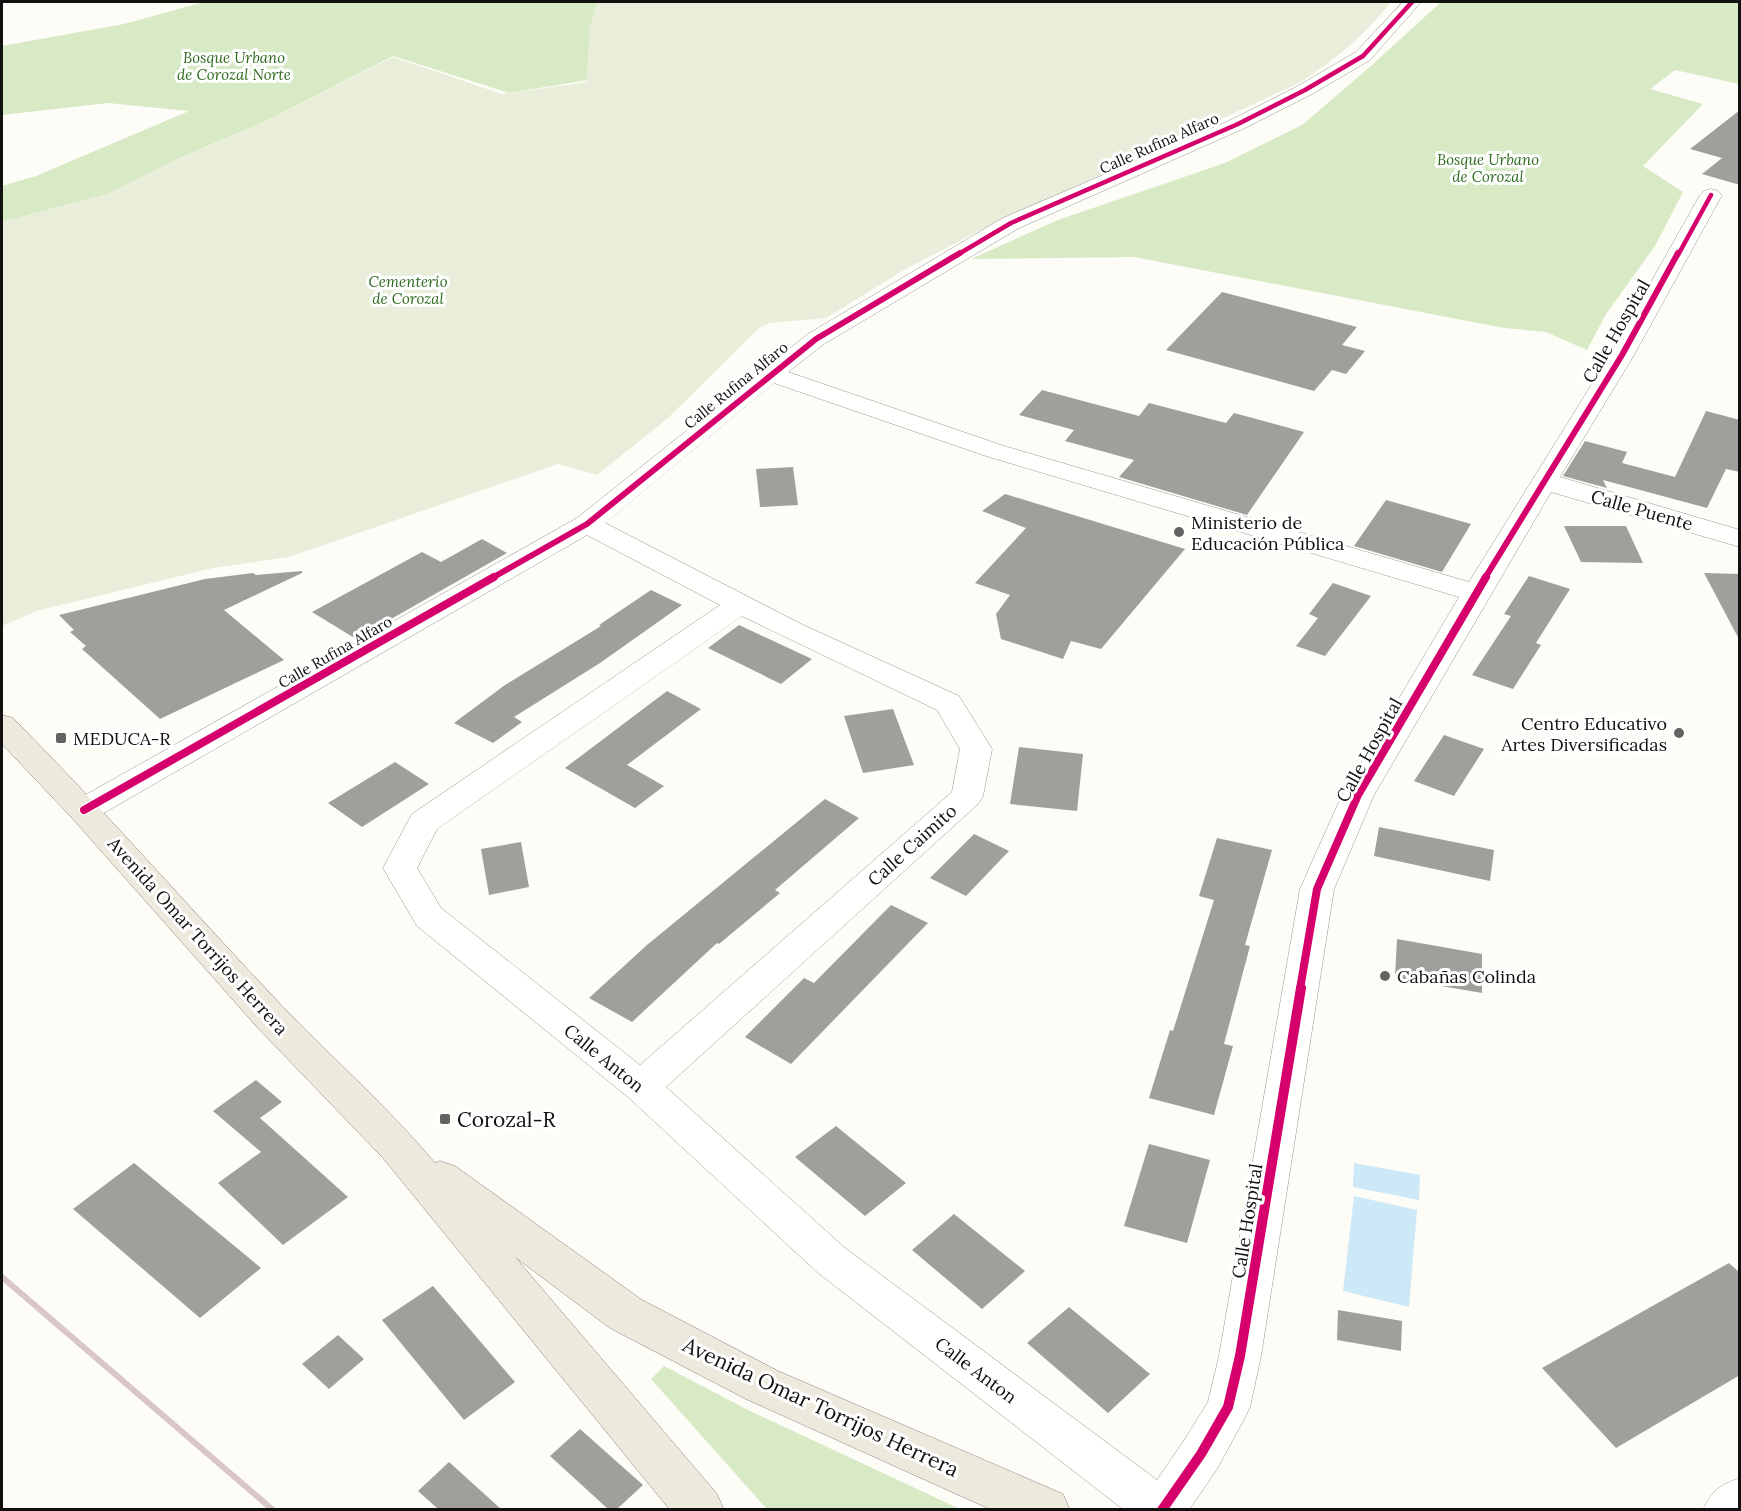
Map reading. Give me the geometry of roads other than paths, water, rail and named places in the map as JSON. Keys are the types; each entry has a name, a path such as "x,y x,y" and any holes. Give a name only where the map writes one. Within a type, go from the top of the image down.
{"main road":[{"name":"Avenida Omar Torrijos Herrera","path":"2,725 84,810 270,1017 397,1146 700,1509"},
{"name":"Avenida Omar Torrijos Herrera","path":"397,1146 626,1314 762,1385 1046,1509"}],"street":[{"name":"Calle Rufina Alfaro","path":"84,810 586,524 816,339 1011,223 1238,124 1305,90 1363,56 1412,2"},
{"name":"Calle Hospital","path":"1161,1509 1201,1454 1228,1407 1240,1356 1317,890 1358,795 1476,593 1622,355 1711,195"},
{"path":"770,374 995,452 1476,593"},
{"name":"Calle Puente","path":"1544,481 1740,539"},
{"name":"Calle Caimito","path":"586,524 740,604 948,703 976,749 967,796 641,1087"},
{"name":"Calle Anton","path":"740,604 424,822 400,868 429,917 641,1087 831,1260 1161,1509"},
{"path":"1726,1509 1740,1499"}],"water":[{"path":"1354,1163 1420,1175 1419,1200 1353,1187"},
{"path":"1354,1196 1417,1210 1409,1307 1343,1291"}],"railway":[{"path":"2,1277 273,1510"}],"place":[{"name":"Ministerio de Educación Pública","path":"1179,532"},
{"name":"Centro Educativo Artes Diversificadas","path":"1679,733"},
{"name":"MEDUCA-R","path":"61,738"},
{"name":"Cabañas Colinda","path":"1385,976"},
{"name":"Corozal-R","path":"445,1119"}],"park label":[{"name":"Bosque Urbano de Corozal Norte","path":"234,66"},
{"name":"Bosque Urbano de Corozal","path":"1488,168"},
{"name":"Cementerio de Corozal","path":"408,290"}]}
